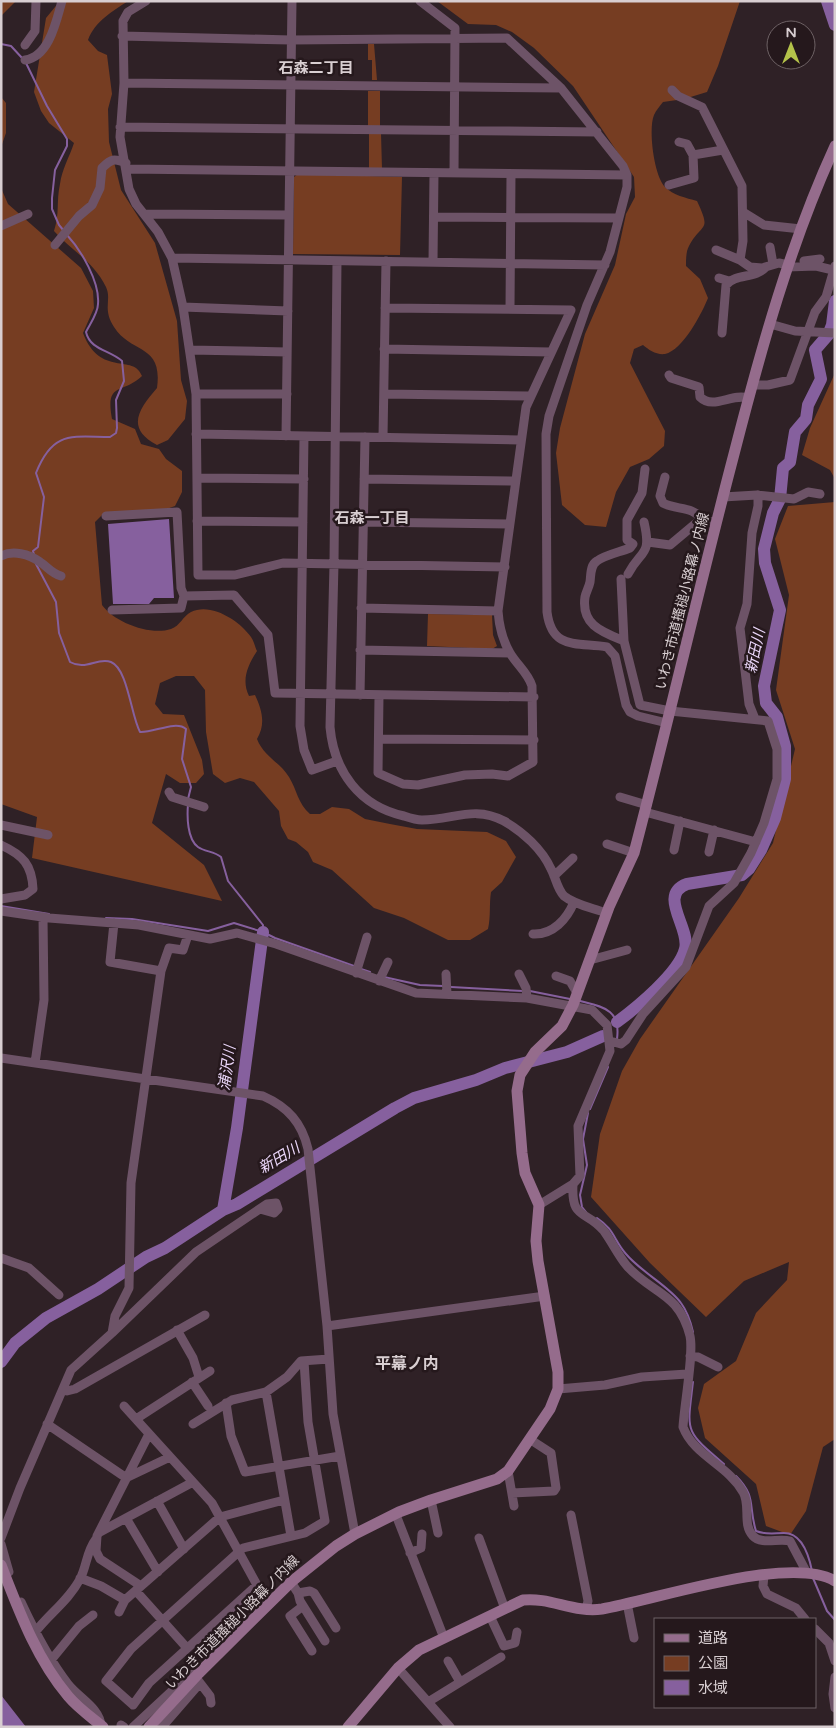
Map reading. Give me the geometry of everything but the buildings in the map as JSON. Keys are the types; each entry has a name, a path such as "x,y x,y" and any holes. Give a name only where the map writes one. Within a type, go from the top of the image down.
{"street":[{"path":"25,45 35,31 36,1"},
{"path":"25,60 34,58 44,49 62,1"},
{"path":"146,1 128,12 123,21 124,83 120,127 129,189 136,204 168,248 183,307 196,394 198,575 223,576 283,563 505,567"},
{"path":"286,436 292,1"},
{"path":"420,1 455,28 454,173"},
{"path":"122,36 291,40 455,40 507,38 561,88 623,166 627,175 627,187 619,218 605,265 587,305 549,416 546,434 548,622 557,637 566,642 606,647 612,650 626,705 630,712 668,717 768,720 774,738 778,764 774,789 756,842 738,875 709,906 686,967 643,1014 626,1040 614,1041"},
{"path":"124,83 561,88"},
{"path":"672,90 678,96 702,107 742,186 743,244 740,260"},
{"path":"120,127 597,132"},
{"path":"669,185 694,178 693,155 687,144 679,142"},
{"name":"いわき市道搔槌小路幕ノ内線","path":"150,1727 268,1605 310,1565 355,1534 396,1515 431,1500 497,1479 508,1471 550,1409 558,1389 558,1372 536,1241 539,1205 525,1173 523,1159 517,1091 520,1075 536,1052 562,1026 575,1000 606,913 634,853 748,398 788,265 835,146"},
{"path":"693,155 723,150"},
{"path":"55,245 79,216 92,205 100,188 102,168 111,160 116,159 126,166 290,171 627,175"},
{"path":"433,262 434,173"},
{"path":"510,309 511,174"},
{"path":"743,212 764,225 801,230"},
{"path":"1,226 28,214"},
{"path":"145,214 289,215"},
{"path":"434,216 619,218"},
{"path":"769,266 770,247"},
{"path":"716,250 740,260 750,267 788,265 834,268 826,297 815,312 790,380 768,385 752,385"},
{"path":"172,258 605,265"},
{"path":"788,265 820,259"},
{"path":"337,261 334,564 330,727 331,746 337,761 343,774 362,797 382,810 421,820 484,813 505,822 538,848 560,891 574,902 606,913"},
{"path":"383,437 386,261"},
{"path":"719,278 729,281 756,274 769,266"},
{"path":"722,333 725,288 729,281"},
{"path":"183,307 288,311"},
{"path":"379,696 380,739 378,774 403,784 418,785 465,775 492,774 508,776 533,762 534,697 530,678 510,653 501,632 498,611 505,567 514,481 529,396 571,310 384,308"},
{"path":"770,324 780,328 831,333"},
{"path":"384,349 551,352"},
{"path":"190,350 287,352"},
{"path":"669,375 671,378 699,387 700,397 706,401 718,402 739,396 748,398"},
{"path":"196,394 287,394"},
{"path":"384,394 529,396"},
{"path":"196,434 520,440"},
{"path":"304,436 300,726 304,750 312,770 337,761"},
{"path":"360,695 364,437"},
{"path":"624,641 603,633 592,626 585,612 585,596 592,568 597,560 630,548 633,544 627,540 626,528 634,498 642,494 645,469"},
{"path":"197,478 304,479"},
{"path":"665,478 660,496 663,503 698,514 701,519 716,523"},
{"path":"364,479 514,481"},
{"path":"723,497 758,495 796,499 808,492 820,494"},
{"path":"754,719 750,704 740,628 748,604 752,533 757,513 758,495"},
{"path":"106,516 177,512 181,588 184,596 181,608 112,610"},
{"path":"648,542 670,545 701,519"},
{"path":"197,521 304,522"},
{"path":"363,522 509,524"},
{"path":"644,522 648,542 637,563 624,577 624,641 640,705 668,717"},
{"path":"1,556 15,552 40,562 49,571 60,576"},
{"path":"184,596 234,596 268,635 275,694 534,697"},
{"path":"361,608 498,611"},
{"path":"360,650 510,653"},
{"path":"380,739 534,740"},
{"path":"170,792 172,797 204,807"},
{"path":"620,797 680,821 756,842"},
{"path":"674,850 680,821"},
{"path":"1,825 48,835"},
{"path":"709,852 714,830"},
{"path":"606,844 634,853"},
{"path":"1,845 13,851 27,863 34,889 25,896 1,899"},
{"path":"554,876 573,858"},
{"path":"533,934 546,933 560,923 574,902"},
{"path":"1,911 43,917 139,925 210,939 237,933 416,993 575,1000 603,1019 614,1041 608,1060 579,1119 577,1133 580,1176 573,1184 539,1205"},
{"path":"35,1063 44,1000 43,917"},
{"path":"114,923 110,962 161,971"},
{"path":"112,1333 115,1316 129,1288 131,1182 161,971 170,948 184,950 188,935"},
{"path":"356,974 367,937"},
{"path":"590,960 627,950"},
{"path":"379,981 388,962"},
{"path":"446,974 447,994"},
{"path":"519,974 526,988 526,998"},
{"path":"556,976 570,980 575,1000"},
{"path":"1,1058 263,1096 287,1109 302,1131 308,1149 328,1326 333,1414 355,1534"},
{"path":"573,1184 572,1196 577,1211 603,1230 628,1266 672,1300 679,1310 690,1335 690,1356 682,1427 687,1438 737,1483 744,1493 748,1529 753,1536 758,1540 790,1541 812,1573"},
{"path":"102,1726 99,1715 68,1684 36,1631 16,1592 6,1564 1,1540 47,1424 71,1370 196,1252 260,1209"},
{"path":"1,1258 29,1268 59,1295"},
{"path":"328,1326 545,1296"},
{"path":"63,1390 76,1389 205,1314"},
{"path":"177,1330 193,1358 196,1380 208,1406"},
{"path":"690,1356 698,1357 718,1367"},
{"path":"193,1424 226,1403 266,1392 282,1382 304,1361 330,1359"},
{"path":"257,1585 148,1683 133,1706 106,1681 131,1649 243,1548 304,1533 325,1521 308,1422 304,1361"},
{"path":"136,1419 210,1371"},
{"path":"558,1389 606,1385 642,1377 688,1374"},
{"path":"266,1392 290,1536"},
{"path":"226,1403 231,1436 245,1472 340,1456"},
{"path":"124,1406 212,1503 268,1605"},
{"path":"47,1424 122,1475 128,1477 170,1457"},
{"path":"36,1631 68,1596 80,1578 87,1553 149,1434"},
{"path":"512,1493 554,1491 556,1488 551,1452 530,1440"},
{"path":"508,1471 514,1506"},
{"path":"98,1534 193,1482"},
{"path":"120,1612 125,1600 220,1517 284,1500"},
{"path":"431,1500 438,1533"},
{"path":"157,1502 184,1549"},
{"path":"396,1515 444,1638"},
{"path":"571,1515 588,1601 586,1609"},
{"path":"126,1518 158,1572"},
{"path":"98,1534 96,1551 100,1559 138,1588 162,1620 187,1648"},
{"path":"410,1553 421,1548 422,1534"},
{"path":"479,1538 505,1609"},
{"path":"1,1565 33,1644 67,1695 102,1726"},
{"path":"349,1726 398,1668 429,1644 523,1600 534,1599 586,1609 601,1609 764,1575 812,1573 835,1581"},
{"path":"764,1575 763,1586 767,1594 796,1608 804,1618"},
{"path":"80,1578 101,1586 125,1600"},
{"path":"291,1582 303,1606 323,1637 310,1647 290,1616 303,1606"},
{"path":"298,1593 312,1592 336,1628"},
{"path":"627,1603 634,1638"},
{"path":"52,1659 80,1626 93,1615"},
{"path":"490,1616 504,1646 515,1643 518,1632"},
{"path":"816,1630 829,1643 835,1661"},
{"path":"428,1702 501,1657"},
{"path":"448,1661 460,1682"},
{"path":"398,1668 450,1727"},
{"path":"134,1727 189,1675 198,1678 210,1696 211,1703"},
{"path":"835,1677 833,1694 835,1708"},
{"path":"162,1727 198,1678"}],"green space":[{"path":"1,1 16,1 1,16"},
{"path":"60,1 128,1 100,22 88,40 98,51 107,55 112,94 108,109 109,142 121,190 155,243 177,321 181,380 187,401 185,419 168,440 157,445 147,439 138,425 138,418 145,403 157,388 158,374 155,363 151,356 121,336 114,327 110,321 108,310 108,292 101,278 89,263 54,231 61,179 74,143 49,123 41,111 34,92 46,18"},
{"path":"437,1 740,1 707,92 684,99 663,102 655,113 652,122 653,152 661,181 672,192 697,201 704,218 704,226 688,248 686,266 700,279 708,298 691,330 672,351 659,354 643,345 634,349 630,363 665,431 664,446 649,459 630,467 616,492 606,527 585,525 562,505 556,453 560,428 585,334 615,265 626,214 635,197 634,177 573,86 534,48 512,32 496,25 468,24"},
{"path":"368,44 374,44 377,80 372,80 372,60 368,60"},
{"path":"368,91 380,91 380,127 368,127"},
{"path":"1,97 6,103 6,133 1,147"},
{"path":"369,133 381,133 382,169 369,169"},
{"path":"298,174 402,177 400,255 293,254 294,177"},
{"path":"1,188 8,204 81,268 93,291 94,308 83,333 90,347 107,360 138,369 142,376 113,394 110,407 112,419 135,429 141,444 159,449 166,459 182,471 182,492 175,506 158,512 104,513 95,522 102,605 115,617 124,622 153,631 171,629 177,626 191,612 207,609 232,619 246,631 257,651 248,667 246,684 249,696 255,695 260,706 262,722 257,739 264,750 285,772 292,782 303,806 310,814 320,814 332,807 349,809 365,819 417,829 487,832 506,841 516,857 502,882 491,892 488,929 470,940 448,940 404,918 374,908 332,870 313,862 308,852 296,842 288,839 281,826 279,811 254,782 240,778 225,783 213,774 206,732 205,690 194,676 176,676 160,683 155,704 163,714 184,715 202,760 204,774 196,783 180,783 166,774 152,823 204,865 222,901 32,858 37,817 1,804"},
{"path":"835,373 835,479 830,470 802,455 810,428"},
{"path":"835,502 835,1439 823,1447 806,1511 790,1535 766,1526 756,1484 705,1438 698,1408 704,1384 736,1361 756,1313 787,1280 789,1262 744,1281 706,1317 650,1263 591,1197 600,1134 622,1071 640,1039 739,898 773,843 795,749 776,690 789,595 775,539 788,506"},
{"path":"428,614 492,615 493,635 497,646 492,649 427,646"}],"water":[{"path":"169,519 174,598 154,598 149,604 113,604 108,524"},
{"path":"1,1695 26,1727 1,1727"}],"waterway":[{"name":"新田川","path":"827,1 835,25"},
{"path":"1,44 11,46 23,59"},
{"path":"26,63 47,106 67,139 67,146 55,170 52,198 52,209 59,225 64,231"},
{"path":"34,555 33,551 38,547 44,497 36,473 43,459 49,449 65,439 74,437 110,437 116,433 116,400 124,381 122,361 96,346 88,338 86,332 98,307 98,295 93,276 78,249 67,235"},
{"name":"新田川","path":"617,1022 656,989 675,969 681,958 686,941 675,904 675,896 679,889 687,884 742,875 749,869 761,850 775,818 785,779 785,746 777,717 766,703 764,686 780,610 765,563 764,549 773,513 780,499 783,468 790,462 795,432 806,419 808,405 821,379 815,350 828,335 832,325 835,301"},
{"path":"36,564 56,602 59,633 70,662 86,665 106,661 117,666 125,683 140,732 170,726 186,729 182,759 191,787 188,799"},
{"path":"188,804 188,827 194,843 201,849 221,857 228,881 263,925 263,932"},
{"path":"1,906 49,914"},
{"path":"106,918 132,919 208,931 234,923 354,966"},
{"name":"浦沢川","path":"223,1210 237,1128 263,932"},
{"path":"361,969 370,972"},
{"path":"384,977 420,985 443,986"},
{"path":"451,987 523,991"},
{"path":"530,991 570,999"},
{"path":"580,1001 596,1005 613,1015 618,1029 617,1039"},
{"name":"新田川","path":"1,1362 15,1343 46,1318 98,1289 223,1210 237,1204 395,1108 414,1098 476,1080 505,1068 567,1052 603,1036"},
{"path":"590,1109 608,1067"},
{"path":"586,1212 582,1207 580,1195 587,1165 583,1139 588,1113"},
{"path":"597,1218 611,1231 632,1261 676,1297 685,1310 693,1332"},
{"path":"693,1382 690,1412 691,1429 701,1444 724,1464"},
{"path":"736,1476 747,1490 756,1531 784,1533 796,1537 807,1552 812,1571"},
{"path":"813,1578 827,1611 835,1620"}],"district":[{"name":"石森二丁目","path":"316,68"},
{"name":"石森一丁目","path":"372,518"},
{"name":"平幕ノ内","path":"407,1363"}]}
